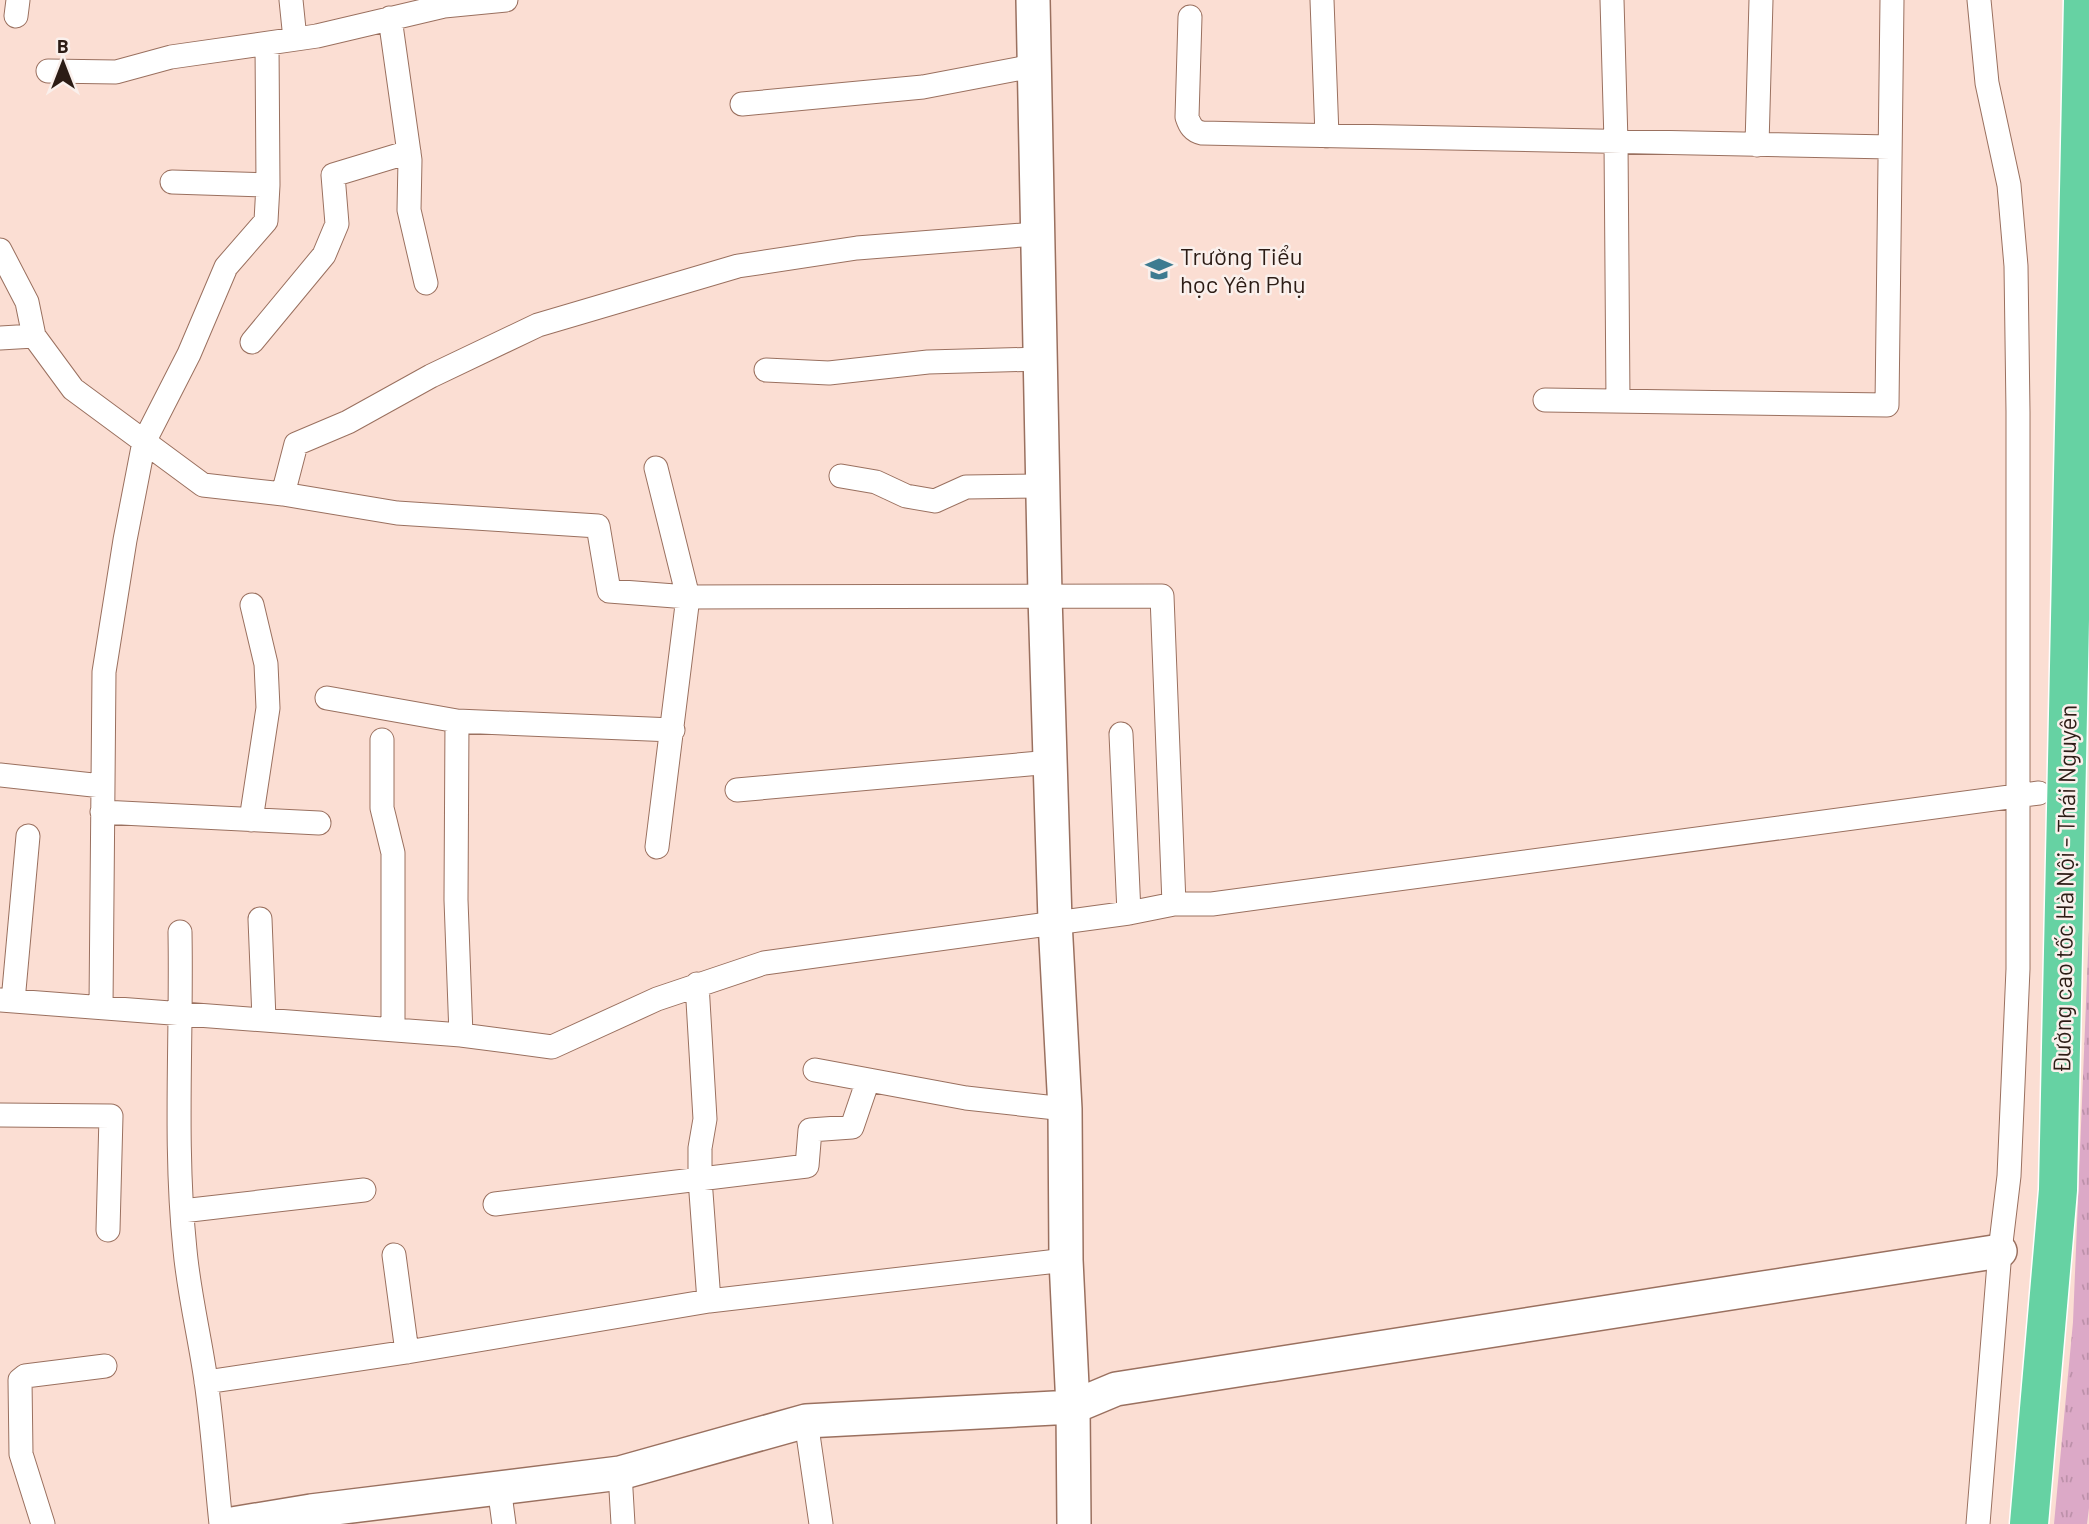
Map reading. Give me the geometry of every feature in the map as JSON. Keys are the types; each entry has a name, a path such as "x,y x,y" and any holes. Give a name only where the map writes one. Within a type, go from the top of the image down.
{"highway":[{"name":"Đường cao tốc Hà Nội - Thái Nguyên","path":"2029,1524 2058,1190 2083,0"}],"street":[{"path":"291,0 295,39"},
{"path":"48,71 116,72 170,57 295,39 443,6 506,0"},
{"path":"1033,0 1045,596 1055,922 1065,1109 1066,1260 1073,1407 1074,1524"},
{"path":"1322,0 1326,136"},
{"path":"1612,0 1618,401"},
{"path":"1757,145 1761,0"},
{"path":"1545,400 1887,405 1892,0"},
{"path":"1978,1524 2000,1251 2009,1175 2028,795 2015,267 2009,185 1987,83 1979,0"},
{"path":"1190,17 1187,117 1195,131 1212,134 1890,147"},
{"path":"390,18 409,152 409,210 426,284"},
{"path":"101,1007 104,672 125,540 144,442 189,354 226,267 266,221 267,44"},
{"path":"742,103 923,87 1033,66"},
{"path":"252,342 324,255 337,225 333,175 409,152"},
{"path":"172,182 268,185"},
{"path":"283,494 296,444 348,422 431,376 538,325 738,266 857,248 1036,234"},
{"path":"0,250 27,302 34,336 73,389 203,485 283,494 397,513 598,526 609,591 688,597 1162,596 1174,904"},
{"path":"0,338 34,336"},
{"path":"766,370 829,373 928,362 1041,359"},
{"path":"656,468 688,597 657,847"},
{"path":"841,476 876,481 906,496 934,500 966,487 1044,486"},
{"path":"251,820 268,708 266,664 252,605"},
{"path":"327,698 457,721 673,730"},
{"path":"457,721 456,900 461,1035"},
{"path":"1121,734 1129,913"},
{"path":"382,740 382,808 393,853 393,1029"},
{"path":"737,790 1051,762"},
{"path":"0,775 102,786"},
{"path":"27,836 6,1000 393,1029 552,1047 657,999 764,963 1129,913 1174,904 1239,900 2028,795"},
{"path":"102,812 319,823"},
{"path":"260,919 264,1020"},
{"path":"180,932 178,1110 182,1211 185,1253 206,1382 221,1524"},
{"path":"696,984 705,1119 700,1148 700,1179 709,1301"},
{"path":"815,1070 966,1098 1065,1109"},
{"path":"495,1204 807,1166 810,1130 852,1127 868,1080"},
{"path":"0,1115 111,1116 108,1230"},
{"path":"182,1211 364,1190"},
{"path":"232,1524 360,1515 499,1487 620,1473 806,1421 1073,1407 1116,1389 2000,1251"},
{"path":"394,1255 407,1352"},
{"path":"206,1382 407,1352 709,1301 1066,1260"},
{"path":"43,1524 11,1454 20,1380 25,1376 105,1366"},
{"path":"806,1421 821,1524"},
{"path":"620,1473 623,1524"},
{"path":"499,1487 504,1524"}],"green space":[{"path":"2089,929 2089,1508 2087,1524 2054,1524 2073,1322"}],"place":[{"name":"Trường Tiểu học Yên Phụ","path":"1159,269"}]}
